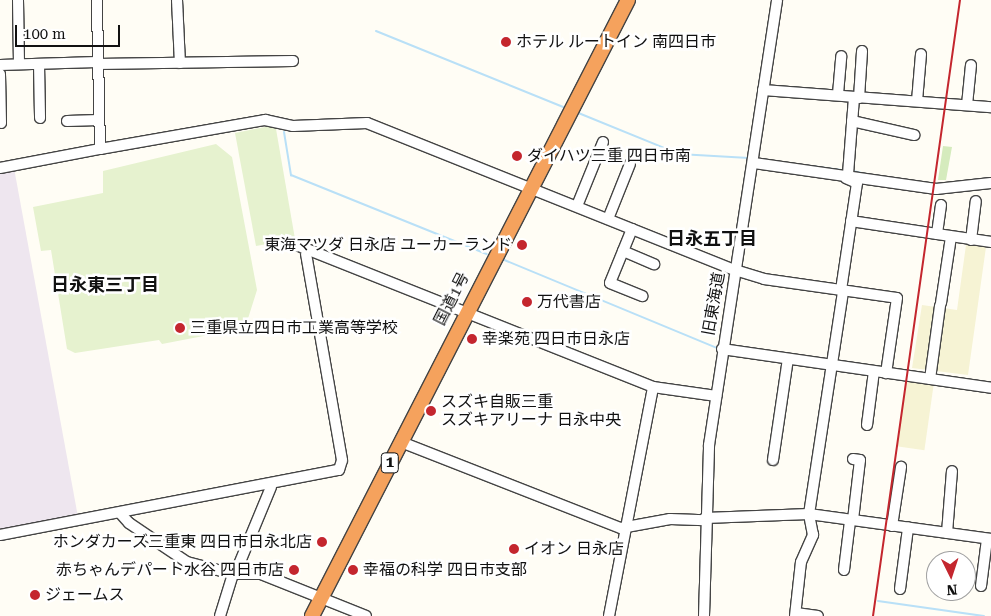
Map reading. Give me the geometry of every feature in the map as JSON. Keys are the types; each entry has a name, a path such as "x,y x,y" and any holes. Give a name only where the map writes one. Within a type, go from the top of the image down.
{"highway":[{"name":"国道1号","path":"312,616 401,442 466,309 628,0"}],"street":[{"path":"18,0 19,64"},
{"path":"97,0 100,149"},
{"path":"177,0 180,63"},
{"name":"旧東海道","path":"704,616 705,519 716,396 722,349 754,163 777,0"},
{"path":"845,174 862,51"},
{"path":"917,101 921,54"},
{"path":"838,94 841,56"},
{"path":"0,64 293,61"},
{"path":"39,64 40,118"},
{"path":"967,105 971,65"},
{"path":"0,74 1,124"},
{"path":"763,90 838,94 991,107"},
{"path":"67,121 99,120"},
{"path":"0,168 265,120 293,126 367,123 764,280 897,298 886,373"},
{"path":"852,121 914,135"},
{"path":"577,206 603,142"},
{"path":"754,163 845,174 936,190 991,183"},
{"path":"608,219 630,164"},
{"path":"818,616 795,614 801,562 813,534 809,514 832,366 857,182 845,174"},
{"path":"971,240 976,201"},
{"path":"937,234 941,205"},
{"path":"851,221 991,242"},
{"path":"632,229 610,283 642,296"},
{"path":"930,379 951,237"},
{"path":"0,535 120,513 132,507 152,507 271,487 333,474 342,466 303,250 466,309 653,386 716,396"},
{"path":"623,251 654,264"},
{"path":"722,349 991,388"},
{"path":"773,460 788,359"},
{"path":"867,425 874,372"},
{"path":"609,616 653,386"},
{"path":"401,442 625,527 670,519 809,514 989,539 981,586"},
{"path":"844,570 860,460 853,459"},
{"path":"892,526 900,467"},
{"path":"947,533 952,472"},
{"path":"220,616 234,574 271,487"},
{"path":"120,513 129,523 187,562 234,574 261,574 366,616"},
{"path":"900,589 908,528"}],"shaded area":[{"path":"14,168 78,517 0,532 0,170"},
{"path":"966,245 986,247 968,375 912,368 922,305 957,310"},
{"path":"906,380 934,384 924,450 897,446"}],"green space":[{"path":"270,126 276,129 295,239 256,246 235,133"},
{"path":"216,144 232,157 257,290 245,328 162,344 159,340 75,353 67,349 51,250 41,251 33,207 103,193 103,171"},
{"path":"943,146 952,147 946,180 938,180"}],"waterway":[{"path":"376,31 563,107"},
{"path":"576,112 679,154 749,158"},
{"path":"284,132 291,175 487,254"},
{"path":"787,163 842,170"},
{"path":"853,171 871,175"},
{"path":"502,259 717,348"},
{"path":"956,378 991,383"},
{"path":"878,601 984,616"}],"railway":[{"path":"873,616 960,0"}],"place":[{"name":"ホテル ルートイン 南四日市","path":"506,42"},
{"name":"ダイハツ三重 四日市南","path":"517,156"},
{"name":"東海マツダ 日永店 ユーカーランド","path":"522,245"},
{"name":"万代書店","path":"527,302"},
{"name":"三重県立四日市工業高等学校","path":"180,328"},
{"name":"幸楽苑 四日市日永店","path":"472,339"},
{"name":"スズキ自販三重 スズキアリーナ 日永中央","path":"431,411"},
{"name":"ホンダカーズ三重東 四日市日永北店","path":"322,542"},
{"name":"イオン 日永店","path":"514,549"},
{"name":"赤ちゃんデパート水谷 四日市店","path":"294,570"},
{"name":"幸福の科学 四日市支部","path":"353,570"},
{"name":"ジェームス","path":"35,595"}],"district":[{"name":"日永五丁目","path":"712,239"},
{"name":"日永東三丁目","path":"105,285"}]}
